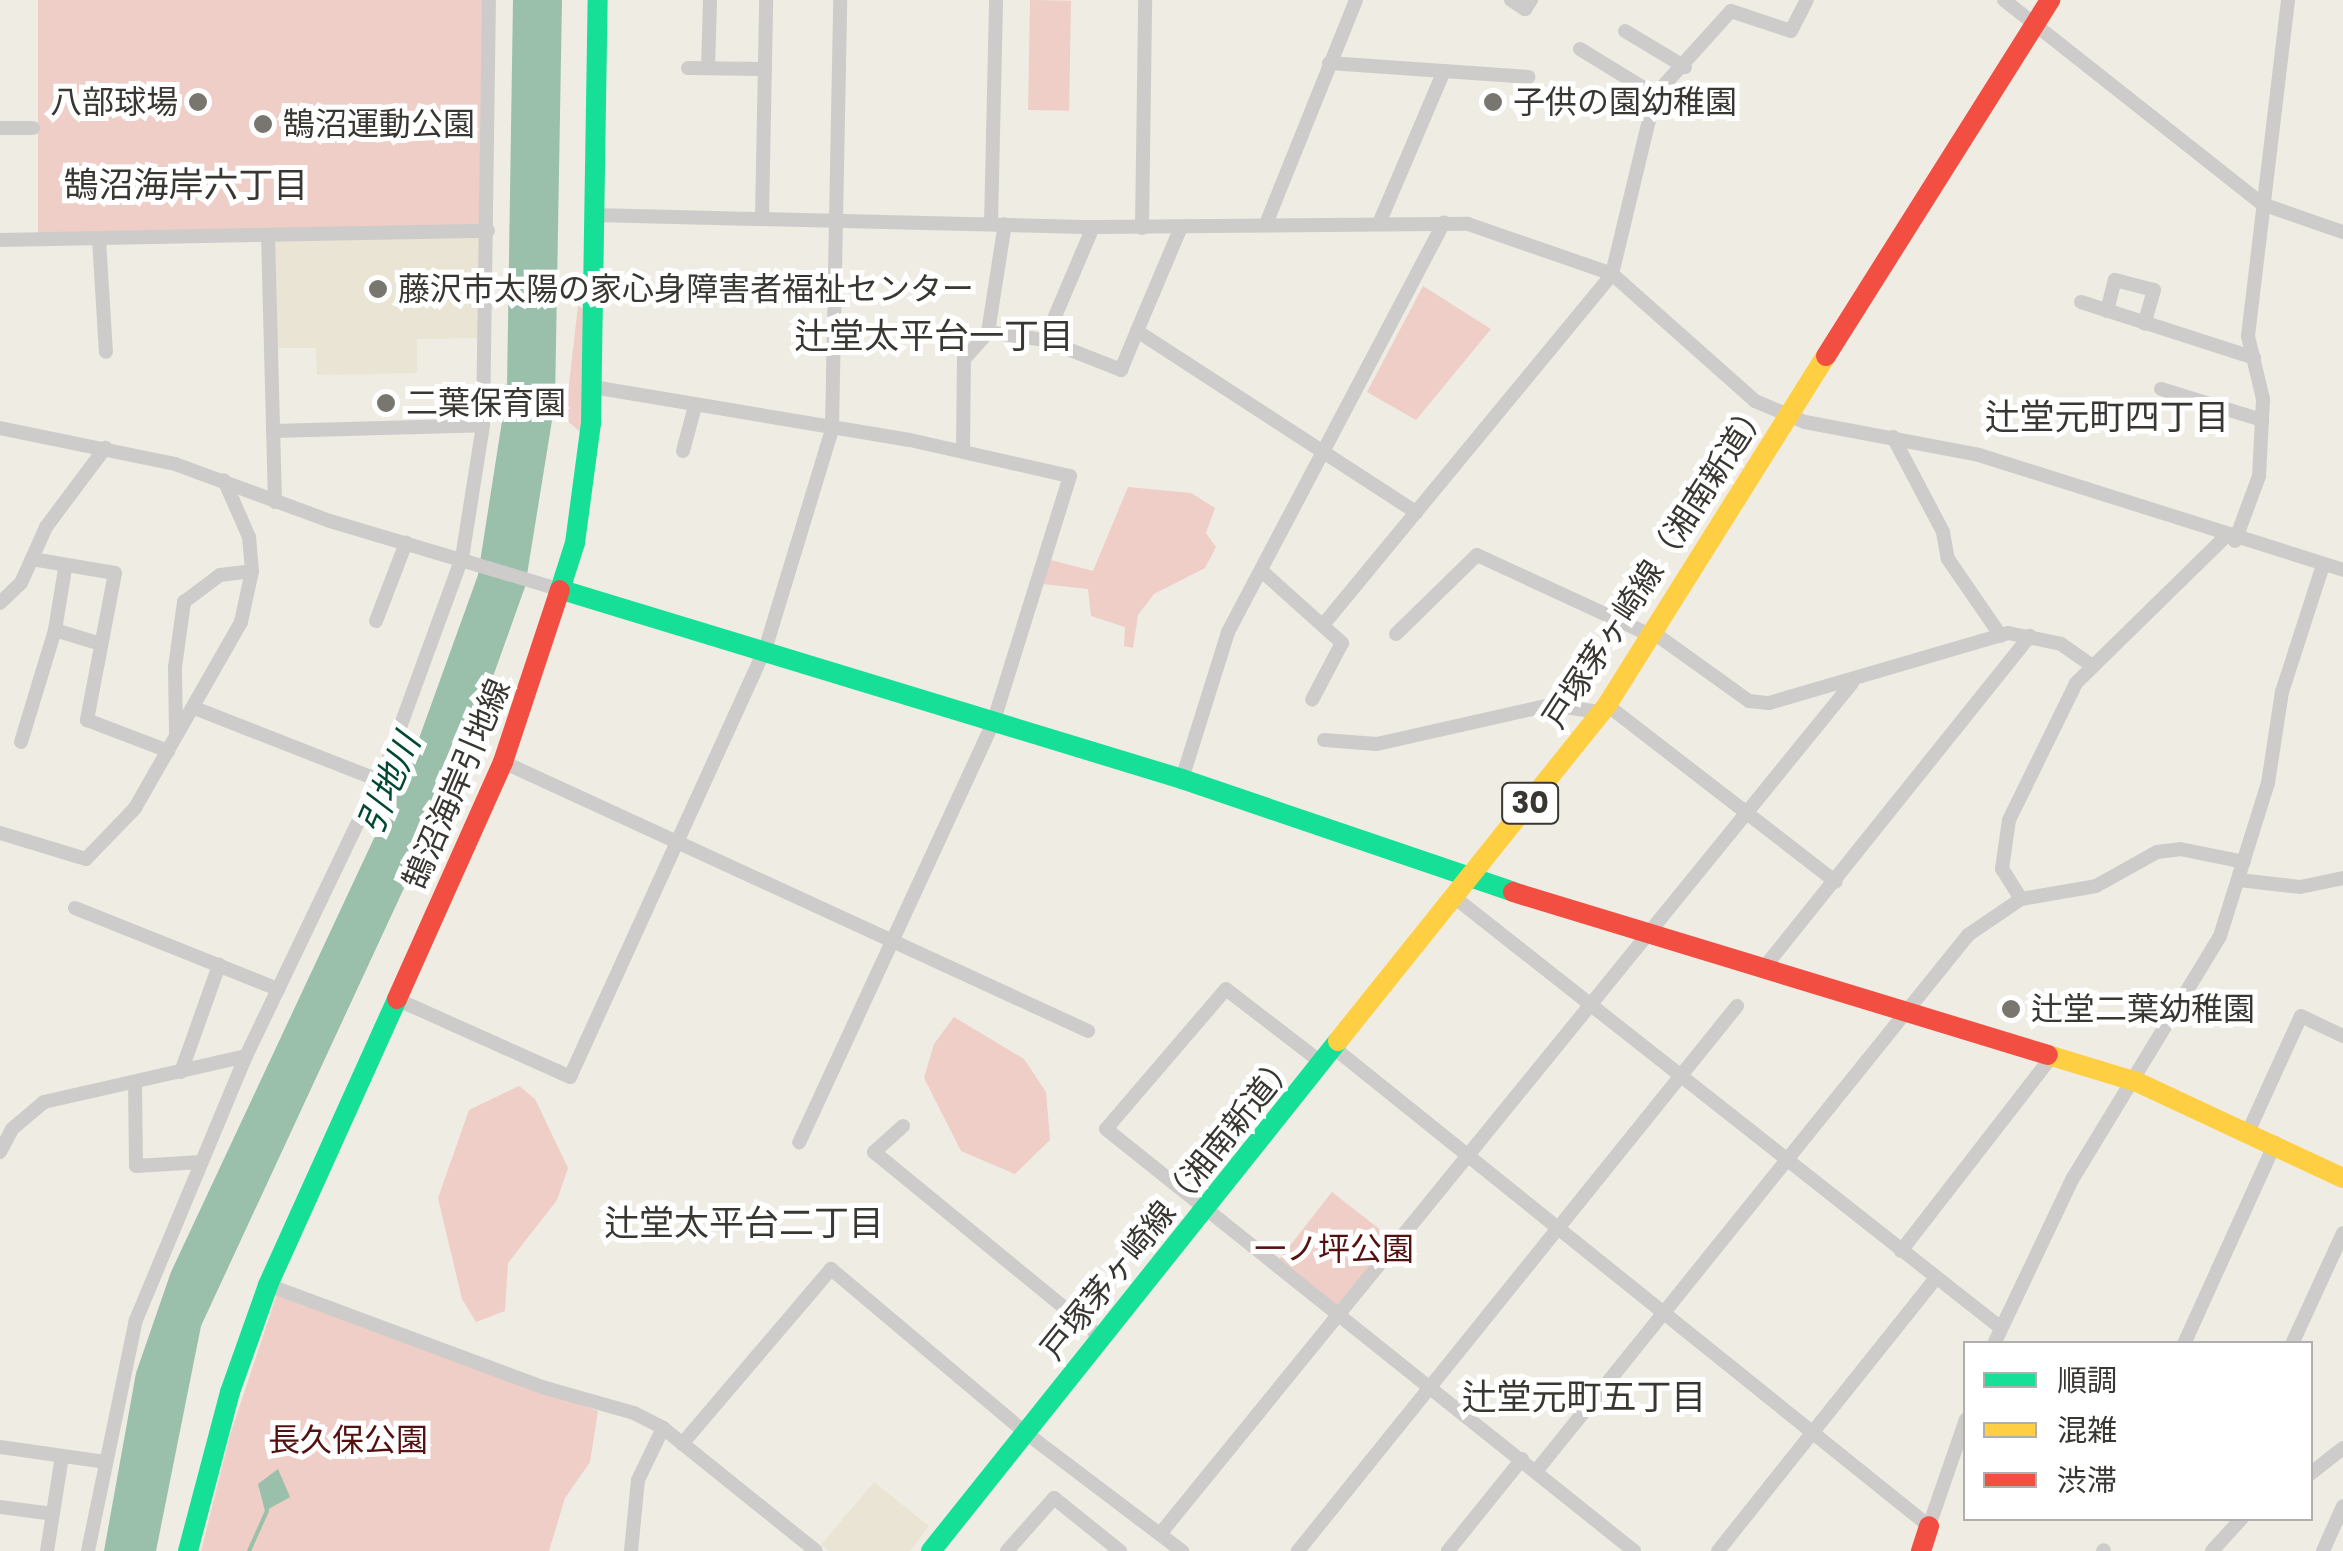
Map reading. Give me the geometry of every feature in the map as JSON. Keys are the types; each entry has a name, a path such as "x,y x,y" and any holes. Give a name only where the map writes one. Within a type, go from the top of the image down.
{"street":[{"path":"88,1551 131,1336 246,1056 378,780 462,558 483,425 489,0"},
{"name":"鵠沼海岸引地線","path":"188,1551 230,1392 268,1285 503,762 562,590 584,496 592,388 598,0"},
{"path":"708,68 710,0"},
{"path":"762,218 766,0"},
{"path":"396,1000 570,1078 765,650 832,430 840,0"},
{"path":"963,451 964,359 988,332 998,224 996,0"},
{"path":"1142,228 1145,0"},
{"path":"1266,224 1356,0"},
{"path":"1511,0 1525,9 1530,0"},
{"path":"1323,625 1612,274 1655,95 1685,67 1731,10 1791,32 1806,0"},
{"path":"2004,0 2262,204 2343,232"},
{"name":"戸塚茅ヶ崎線（湘南新道）","path":"931,1551 1604,708 2050,0"},
{"path":"2021,899 2002,869 2010,820 2091,665 2230,539 2260,476 2262,420 2248,336 2288,0"},
{"path":"1626,31 1685,67"},
{"path":"1580,49 1655,95"},
{"path":"1329,62 1529,77"},
{"path":"688,68 765,68"},
{"path":"1380,222 1444,70"},
{"path":"0,128 33,128"},
{"path":"594,215 1142,228 1444,222 1535,243 1612,274 1712,368 1755,400 1790,415 1979,455 2230,539 2343,570"},
{"path":"1182,778 1228,632 1264,573 1444,222"},
{"path":"988,332 1045,340 1120,370 1181,226"},
{"path":"1045,340 1092,227"},
{"path":"0,240 488,232"},
{"path":"268,236 275,502"},
{"path":"99,238 106,352"},
{"path":"2107,311 2114,280 2154,290 2144,324"},
{"path":"2081,302 2254,358"},
{"path":"1137,330 1416,512"},
{"path":"592,388 963,451 1070,476 992,723 799,1142"},
{"path":"2161,389 2262,420"},
{"path":"683,451 696,406"},
{"path":"273,431 483,425"},
{"path":"0,428 105,448 224,480 275,502 406,543 1182,778 1650,935 1909,1008 2137,1082 2276,1143 2343,1178"},
{"path":"1892,437 1944,532 1948,559 2001,636"},
{"path":"0,603 21,583 46,527 105,448"},
{"path":"0,833 86,859 135,808 176,733 197,709 241,622 252,571 249,536 224,480"},
{"path":"376,621 406,543"},
{"path":"1396,634 1477,555 1653,634 1750,701 1852,684 2001,636 2030,636 2061,644 2091,665"},
{"path":"32,559 65,568 115,573 87,720 168,750"},
{"path":"1454,897 1788,1159 1935,1279 1998,1339 2073,1178 2137,1082 2220,936 2268,784 2282,692 2323,566"},
{"path":"21,742 55,630 65,568"},
{"path":"176,733 175,667 184,602 220,574 252,571"},
{"path":"1264,573 1342,643 1312,700"},
{"path":"55,630 101,644"},
{"path":"1763,969 2030,636"},
{"path":"1160,1534 1587,1002 1650,935 1746,810 1852,684"},
{"path":"1324,740 1377,744 1550,706 1604,708 1746,810 1836,882"},
{"path":"197,709 378,780"},
{"path":"503,762 680,840 1088,1032"},
{"path":"1537,1470 1968,935 2021,899 2096,886 2157,852 2180,849 2244,862"},
{"path":"2239,880 2300,887 2343,878"},
{"path":"75,908 278,989"},
{"path":"181,1072 218,966"},
{"path":"1634,1551 1106,1129 1226,989 1466,1152 1929,1526"},
{"path":"1298,1551 1428,1384 1737,1006"},
{"path":"2248,1130 2300,1016 2343,1036"},
{"path":"0,1152 6,1125 44,1102 246,1056"},
{"path":"1901,1252 2052,1056"},
{"path":"136,1083 136,1166 202,1162"},
{"path":"903,1126 874,1152 1100,1337"},
{"path":"2185,1341 2276,1143"},
{"path":"2293,1341 2343,1233"},
{"path":"682,1444 831,1269 1026,1433 1182,1551"},
{"path":"1718,1551 1935,1279"},
{"path":"268,1285 663,1428 816,1551"},
{"path":"631,1551 638,1480 663,1428"},
{"path":"1921,1551 1963,1428"},
{"path":"0,1447 105,1462"},
{"path":"2313,1472 2343,1448"},
{"path":"47,1551 62,1456"},
{"path":"1448,1551 1522,1459"},
{"path":"1007,1551 1054,1498 1120,1551"},
{"path":"0,1506 53,1514"},
{"path":"2322,1551 2343,1506"},
{"path":"2212,1551 2239,1521"}],"shaded area":[{"path":"513,0 562,0 555,402 525,587 462,763 201,1326 156,1551 104,1551 136,1373 171,1272 413,755 478,575 507,389"},
{"name":"藤沢市太陽の家心身障害者福祉センター","path":"481,236 482,338 417,339 417,373 317,375 316,348 276,348 272,240"},
{"path":"278,1469 290,1497 265,1511 258,1484"},
{"path":"874,1482 929,1526 910,1551 829,1551 821,1545"}],"green space":[{"name":"鵠沼運動公園","path":"38,0 485,0 485,236 38,236"},
{"path":"1030,0 1071,1 1069,111 1028,110"},
{"path":"1423,286 1491,329 1416,420 1367,392"},
{"path":"578,306 593,314 589,439 565,419"},
{"path":"1128,487 1191,493 1215,508 1206,533 1216,547 1205,568 1154,594 1138,615 1133,648 1124,646 1125,627 1091,616 1088,589 1043,584 1051,560 1093,571"},
{"path":"954,1017 1024,1059 1046,1092 1050,1140 1015,1174 961,1151 924,1078 934,1044"},
{"path":"519,1086 535,1099 568,1168 557,1200 508,1263 505,1311 476,1322 462,1299 438,1198 469,1110"},
{"name":"一ノ坪公園","path":"1332,1192 1391,1238 1338,1307 1278,1261"},
{"name":"長久保公園","path":"277,1294 598,1411 590,1462 565,1498 549,1551 201,1551 230,1435"}],"waterway":[{"path":"249,1551 267,1511"}],"traffic: fast":[{"path":"560,590 575,543 591,423 598,0"},
{"path":"562,590 1182,779 1513,892"},
{"path":"188,1551 230,1392 268,1285 397,999"},
{"path":"931,1551 1338,1041"}],"traffic: slow":[{"path":"1338,1041 1607,705 1826,356"},
{"path":"2048,1055 2137,1082 2343,1178"}],"traffic: jam":[{"path":"1826,356 2050,0"},
{"path":"397,999 503,762 560,590"},
{"path":"1513,892 2048,1055"},
{"path":"1921,1551 1929,1526"}],"place":[{"name":"八部球場","path":"198,102"},
{"name":"子供の園幼稚園","path":"1493,102"},
{"name":"鵠沼運動公園","path":"263,124"},
{"name":"藤沢市太陽の家心身障害者福祉センター","path":"378,289"},
{"name":"二葉保育園","path":"386,403"},
{"name":"辻堂二葉幼稚園","path":"2011,1009"}],"district":[{"name":"鵠沼海岸六丁目","path":"186,185"},
{"name":"辻堂太平台一丁目","path":"934,336"},
{"name":"辻堂元町四丁目","path":"2107,417"},
{"name":"辻堂太平台二丁目","path":"744,1223"},
{"name":"辻堂元町五丁目","path":"1584,1397"}],"water label":[{"name":"引地川","path":"389,784"}]}
